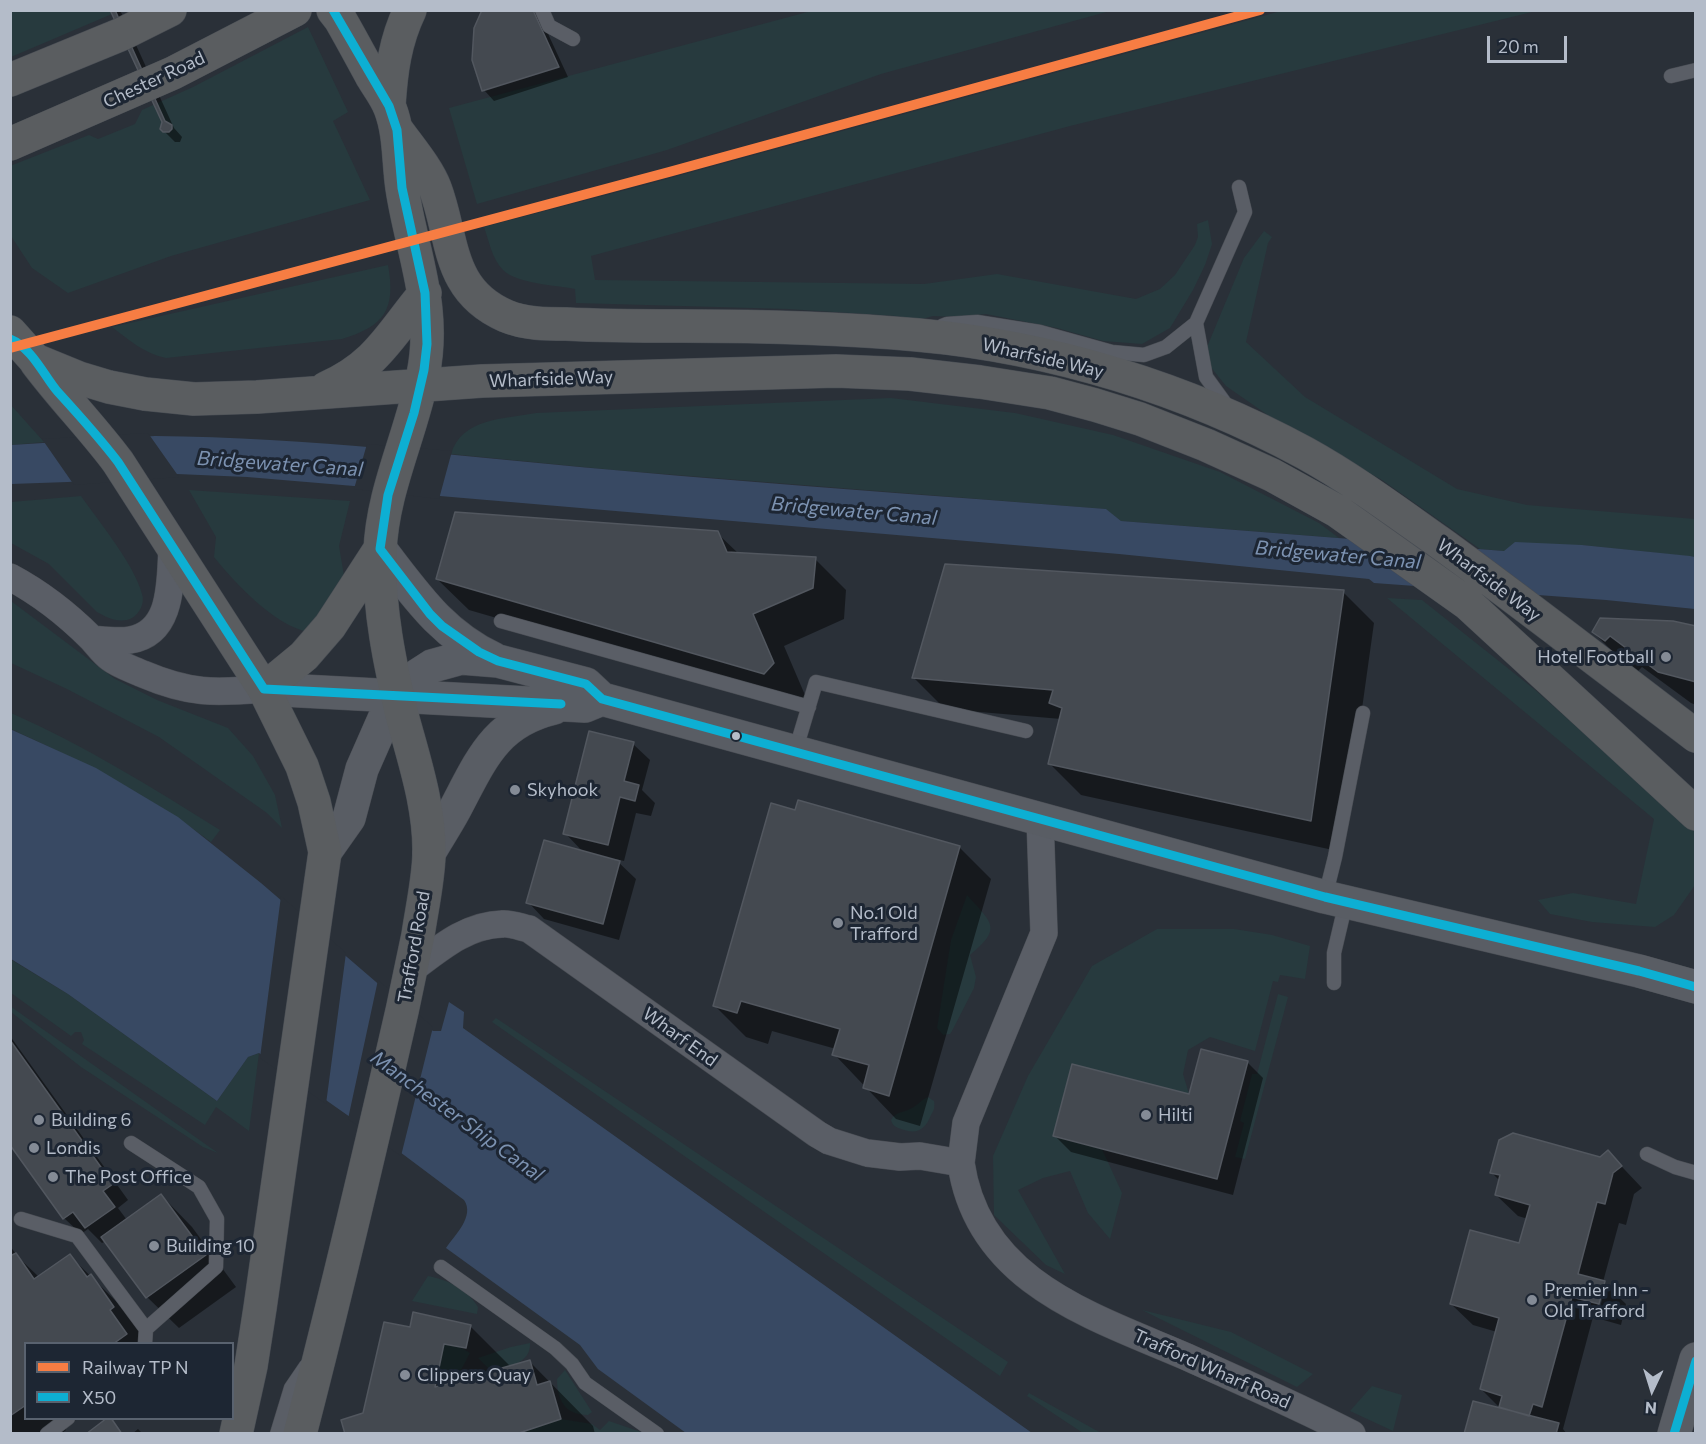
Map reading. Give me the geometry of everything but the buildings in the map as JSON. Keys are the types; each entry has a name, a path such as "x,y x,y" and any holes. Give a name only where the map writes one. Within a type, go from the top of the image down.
{"highway":[{"path":"10,80 122,34 170,10"},
{"name":"Chester Road","path":"10,144 173,73 294,10"},
{"name":"Wharfside Way","path":"333,10 393,118 434,184 458,273 492,308 505,315 532,323 598,326 773,327 921,335 1042,354 1136,381 1237,420 1305,453 1367,491 1495,583 1695,736"},
{"name":"Trafford Road","path":"300,1434 342,1266 411,969 429,853 426,813 398,697 380,584 380,549 388,495 421,384 427,344 425,292 402,188 393,118 391,73 396,45 410,10"},
{"path":"314,393 342,381 365,366 388,342 425,292"},
{"name":"Wharfside Way","path":"18,344 67,383 194,399 491,380 836,371 910,374 1050,393 1140,419 1206,445 1272,475 1337,511 1468,604 1695,814"},
{"path":"67,383 96,433 118,462 264,689 302,766 314,802 325,852 251,1366 236,1434"},
{"name":"Trafford Road","path":"264,689 304,656 330,626 380,549"}],"street":[{"path":"92,639 128,641 147,635 158,624 166,606 172,548"},
{"path":"380,549 430,614 442,626 479,652 498,661"},
{"path":"10,577 49,601 111,659 173,685 195,691 219,693 264,689 398,697 586,702 795,752 1335,900 1634,969 1695,987"},
{"path":"325,852 349,818 362,769 376,734 398,697 418,675 432,666 461,658 498,661 586,684 586,702"},
{"path":"429,853 476,766 492,745 520,720 544,711 586,702"},
{"path":"961,1164 966,1123 1044,933 1040,819"},
{"name":"Wharf End","path":"411,969 450,941 484,925 504,923 529,929 823,1138 848,1148 879,1156 920,1156 961,1164"},
{"name":"Trafford Wharf Road","path":"961,1164 969,1200 986,1233 1019,1271 1042,1289 1071,1306 1296,1405 1352,1434"},
{"path":"1674,1434 1695,1359"}],"lane":[{"path":"542,10 549,26 573,39"},
{"path":"1671,76 1695,70"},
{"path":"921,335 947,324 977,322 1040,332 1112,352 1144,355 1166,347 1196,323 1245,212 1239,187"},
{"path":"1196,323 1206,377 1237,420"},
{"path":"501,621 808,708"},
{"path":"795,752 816,682 1026,731"},
{"path":"1334,983 1335,900 1363,714"},
{"path":"21,1219 77,1236 145,1336 216,1267 217,1219 199,1187 131,1143"},
{"path":"1647,1154 1695,1173"},
{"path":"441,1267 555,1348 572,1364 585,1383 657,1434"},
{"name":"Trafford Road","path":"276,1434 291,1388 324,1340"},
{"path":"47,1434 67,1420"}],"green space":[{"path":"815,10 1110,11 881,74 667,150 477,204 449,108"},
{"path":"11,11 119,11 11,57"},
{"path":"1281,11 1536,11 1070,126 591,256 595,280 924,284 997,274 1136,299 1160,289 1175,275 1195,245 1198,237 1197,224 1208,220 1212,244 1193,290 1170,328 1142,344 1103,341 1057,328 986,314 957,317 933,316 919,320 896,316 788,309 576,303 575,289 527,281 509,275 499,266 493,255 484,227 645,185"},
{"path":"308,27 348,112 333,121 370,200 171,256 68,293 32,268 11,236 10,166 89,135 98,139 135,124 142,110 193,87"},
{"path":"1264,231 1272,237 1268,243 1246,342 1305,397 1457,489 1527,505 1695,519 1695,557 1582,545 1504,551 1480,549 1382,480 1285,427 1226,386 1210,366 1207,347 1244,258"},
{"path":"388,265 390,293 384,314 368,328 342,339 166,358 144,350 112,327"},
{"path":"891,398 1015,413 1113,435 1220,472 1319,523 1339,538 1121,521 1105,509 614,470 451,454 456,442 474,427 498,419 536,413"},
{"path":"10,404 44,442 11,445"},
{"path":"189,490 350,501 339,546 344,576 308,632 282,621 256,602 214,557 216,537"},
{"path":"81,496 116,544 138,582 143,601 135,616 127,620 109,618 97,612 49,564 11,543 11,502"},
{"path":"1387,598 1422,600 1534,689 1695,832 1695,885 1674,915 1655,927 1592,922 1550,914 1538,900 1573,893 1636,904 1654,819"},
{"path":"11,601 115,679 157,700 228,728 253,756 275,795 282,828 267,813 159,737 11,663"},
{"path":"11,713 91,753 220,830 211,842 139,794 11,729"},
{"path":"967,895 988,919 990,932 970,955 976,977 974,988 952,1031 950,1034 943,1035 937,1028 951,940"},
{"path":"1157,929 1234,929 1272,935 1310,946 1305,979 1280,975 1278,982 1273,981 1255,1051 1210,1037 1188,1050 1183,1074 1189,1094 1053,1136 1102,1149 1122,1193 1110,1239 1088,1213 1070,1171 1043,1178 1018,1190 1065,1274 1046,1265 994,1215 993,1156 1028,1076 1092,966"},
{"path":"10,959 68,994 217,1101 248,1057 259,1053 249,1131 216,1107 205,1125 82,1044 84,1040 81,1032 75,1032 71,1036 11,993"},
{"path":"1278,994 1288,997 1245,1159 1235,1157 1244,1123 1240,1121 1252,1074 1257,1074"},
{"path":"10,1006 218,1153 203,1147 81,1067 11,1012"},
{"path":"496,1018 1008,1362 1000,1376 492,1022"},
{"path":"928,1097 934,1101 934,1107 923,1128 907,1131 893,1125 891,1120 895,1115 912,1108"},
{"path":"428,1276 443,1280 463,1290 478,1307 477,1314 412,1301"},
{"path":"1142,1310 1231,1332 1313,1374 1297,1387"},
{"path":"530,1343 527,1356 504,1368 491,1371 478,1358 511,1347"},
{"path":"444,1344 460,1347 470,1353 461,1370 437,1380"},
{"path":"565,1370 592,1412 588,1415 573,1412 561,1400 557,1379"},
{"path":"1372,1386 1402,1395 1393,1431 1350,1411"},
{"path":"1029,1393 1101,1433 1083,1433 1027,1396"},
{"path":"561,1419 592,1424 600,1430 609,1421 644,1433 516,1434"}],"water":[{"name":"Bridgewater Canal","path":"155,436 328,444 798,486 1106,509 1121,521 1504,551 1515,542 1582,545 1690,556 1695,557 1695,609 1374,583 1369,579 1119,554 440,496 247,477 177,474 11,484 11,445"},
{"name":"Manchester Ship Canal","path":"10,729 96,768 178,817 261,883 433,1031 441,1031 449,1002 464,1012 463,1028 1032,1433 686,1433 598,1369 580,1345 446,1248 466,1219 467,1206 464,1200 259,1053 248,1057 217,1101 68,994 11,959"}],"pier":[{"path":"148,433 179,477 74,485 42,439"},
{"path":"367,444 452,451 439,499 354,489"},
{"path":"281,896 346,953 326,1104 260,1058"},
{"path":"378,980 433,1027 401,1156 348,1119"}],"transit line":[{"name":"X50","path":"333,10 389,106 397,130 402,188 425,293 427,344 424,370 414,413 388,495 380,549 430,614 442,626 479,652 498,661 586,684 602,699 1325,897 1639,971 1696,987"},
{"path":"10,348 669,172 1260,10"},
{"name":"X50","path":"10,339 31,355 57,391 118,462 264,689 561,704"},
{"name":"X50","path":"1674,1434 1696,1361"}],"place":[{"name":"Hotel Football","path":"1666,657"},
{"name":"Skyhook","path":"515,790"},
{"name":"No.1 Old Trafford","path":"838,923"},
{"name":"Hilti","path":"1146,1115"},
{"name":"Building 6","path":"39,1120"},
{"name":"Londis","path":"34,1148"},
{"name":"The Post Office","path":"53,1177"},
{"name":"Building 10","path":"154,1246"},
{"name":"Premier Inn - Old Trafford","path":"1532,1300"},
{"name":"Clippers Quay","path":"405,1375"}]}
